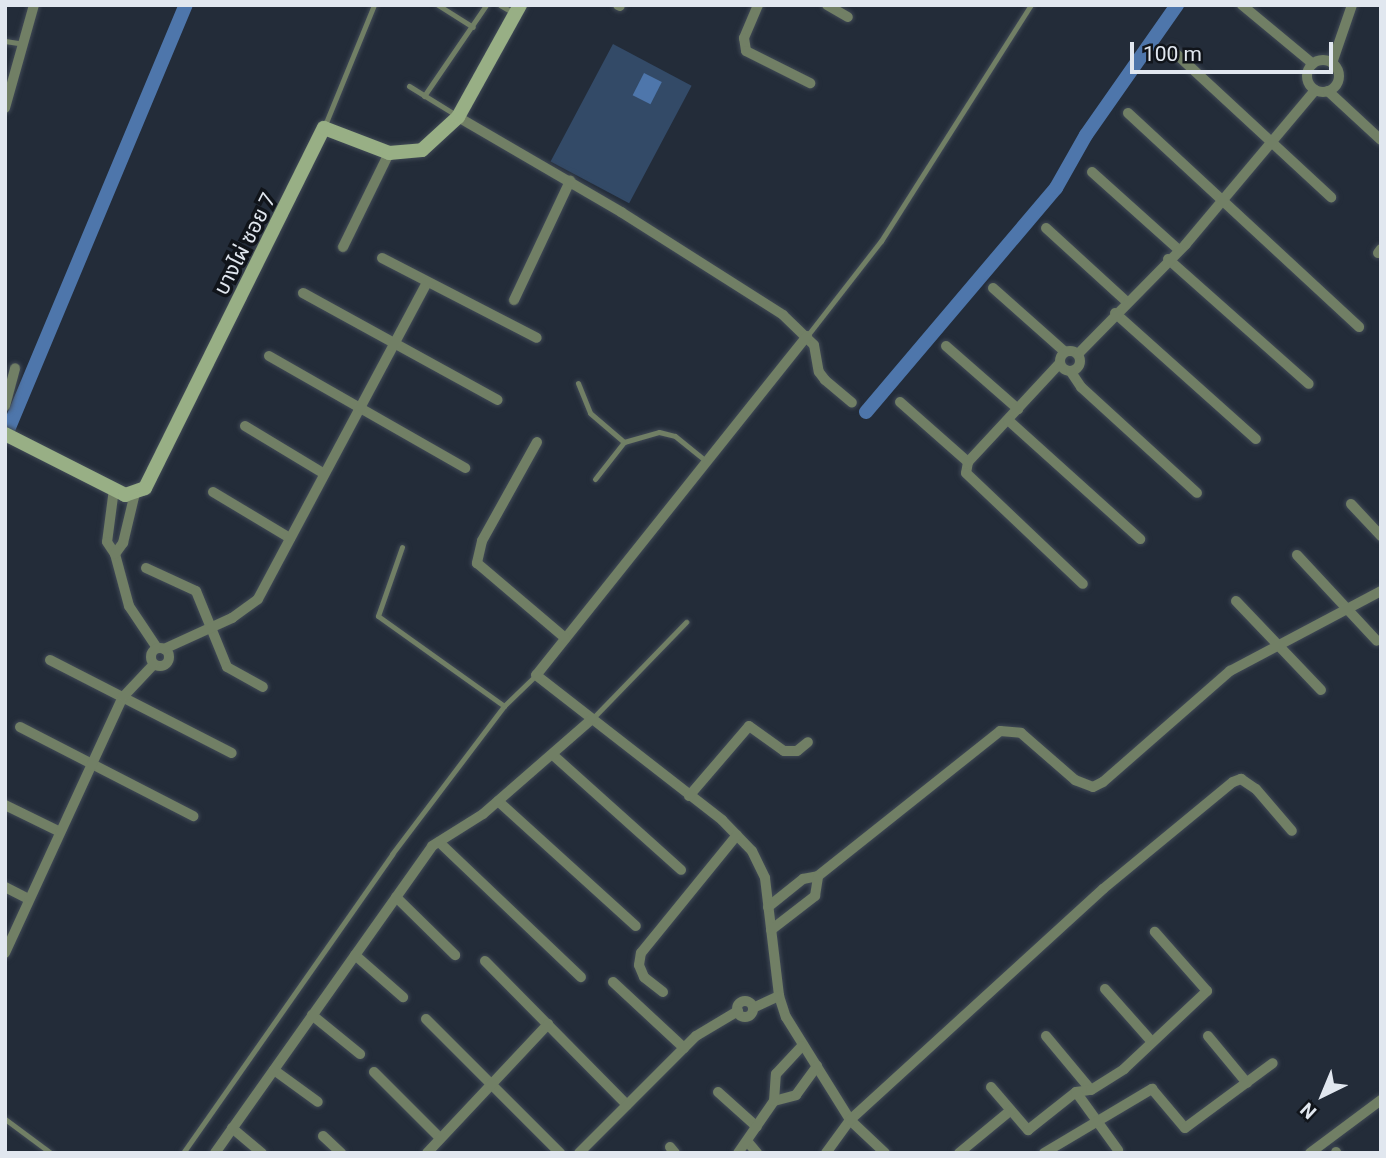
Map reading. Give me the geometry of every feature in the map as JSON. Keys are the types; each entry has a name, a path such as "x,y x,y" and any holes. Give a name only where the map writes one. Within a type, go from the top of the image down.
{"street":[{"path":"5,108 25,45 34,5"},
{"path":"758,5 744,38 746,51 810,83"},
{"path":"827,5 848,17"},
{"path":"1242,5 1313,64 1332,63"},
{"path":"1328,91 1339,78 1332,63 1352,5"},
{"path":"324,128 389,153 422,150 458,117 517,10"},
{"path":"1172,50 1331,197"},
{"path":"1313,64 1307,77 1315,90"},
{"path":"1077,354 1126,301 1179,250 1315,90"},
{"path":"1315,90 1328,91 1381,140"},
{"path":"1128,113 1359,327"},
{"path":"458,117 570,181 758,298 807,335 817,351 818,372 852,402"},
{"name":"บางไผ่ ซอย 7","path":"135,492 153,478 324,128"},
{"path":"343,247 389,153"},
{"path":"1092,172 1179,250"},
{"path":"514,300 570,181"},
{"path":"1046,228 1126,301"},
{"path":"382,258 537,338"},
{"path":"1168,259 1309,384"},
{"path":"160,649 232,618 258,599 427,282"},
{"path":"993,288 1065,352 1077,354"},
{"path":"303,293 498,400"},
{"path":"1115,313 1256,439"},
{"path":"807,335 536,675 689,796 752,850 765,878 779,996 802,1046 850,1120 885,1153"},
{"path":"946,346 1018,410"},
{"path":"968,462 1060,363 1065,352"},
{"path":"1071,372 1079,367 1077,354"},
{"path":"269,356 465,468"},
{"path":"1060,363 1071,372 1081,387 1197,493"},
{"path":"5,406 15,368"},
{"path":"900,402 968,462 970,481 1083,584"},
{"path":"1008,420 1140,540"},
{"path":"245,426 323,473"},
{"path":"9,435 125,495 135,492 123,543 116,554"},
{"path":"537,442 482,541 477,563 565,638"},
{"path":"5,953 123,698 154,664 167,663 129,606 116,554 107,542 114,489"},
{"path":"213,492 290,538"},
{"path":"1351,504 1381,537"},
{"path":"1297,555 1377,641"},
{"path":"146,568 196,591 227,667 263,687"},
{"path":"768,907 803,879 818,876 1000,731 1021,733 1075,780 1093,787 1103,782 1230,671 1278,643 1381,591"},
{"path":"1236,601 1321,690"},
{"path":"50,660 232,752"},
{"path":"215,1153 396,897 439,842 498,802 592,719"},
{"path":"689,796 750,726 784,751 797,751 808,743"},
{"path":"20,727 194,817"},
{"path":"553,755 681,870"},
{"path":"826,1153 850,1120 1103,889 1233,782 1241,779 1256,789 1292,831"},
{"path":"498,802 636,926"},
{"path":"5,805 60,832"},
{"path":"663,992 644,976 639,965 641,953 737,835"},
{"path":"439,842 581,977"},
{"path":"771,930 815,896 818,876"},
{"path":"5,887 29,900"},
{"path":"396,897 455,955"},
{"path":"991,1087 1028,1130 1076,1092 1091,1090 1124,1069 1207,990 1155,933"},
{"path":"355,954 403,997"},
{"path":"485,961 627,1105"},
{"path":"613,982 684,1048"},
{"path":"1105,989 1152,1042"},
{"path":"579,1153 684,1048 738,1011 743,1002 752,1007 779,996"},
{"path":"312,1015 360,1054"},
{"path":"426,1019 560,1153"},
{"path":"427,1153 548,1024"},
{"path":"1046,1036 1091,1090"},
{"path":"1208,1036 1247,1083"},
{"path":"738,1153 774,1101 776,1074 802,1046"},
{"path":"1044,1153 1094,1119 1152,1088 1185,1128 1273,1063"},
{"path":"774,1101 796,1095 817,1066"},
{"path":"274,1070 318,1102"},
{"path":"374,1072 440,1138"},
{"path":"718,1092 757,1127"},
{"path":"1076,1092 1118,1150"},
{"path":"1310,1153 1381,1100"},
{"path":"960,1153 1011,1110"},
{"path":"232,1128 262,1153"},
{"path":"323,1136 341,1153"},
{"path":"747,1141 757,1153"}],"lane":[{"path":"324,128 374,5"},
{"path":"438,5 449,8 473,27"},
{"path":"424,96 486,5"},
{"path":"500,5 517,10"},
{"path":"807,335 888,231 1031,5"},
{"path":"5,41 25,45"},
{"path":"409,86 458,117"},
{"path":"578,383 590,414 624,442"},
{"path":"595,479 624,442 668,433 707,461"},
{"path":"402,547 378,616 504,706"},
{"path":"592,719 686,622"},
{"path":"183,1153 392,855 504,706 536,675"},
{"path":"5,1119 51,1153"},
{"path":"38,1153 42,1146"}],"shaded area":[{"path":"613,44 692,86 629,203 551,161"},
{"path":"644,73 662,82 650,104 633,95"}],"waterway":[{"path":"5,437 186,5"},
{"path":"866,412 1056,188 1086,135 1177,5"}]}
